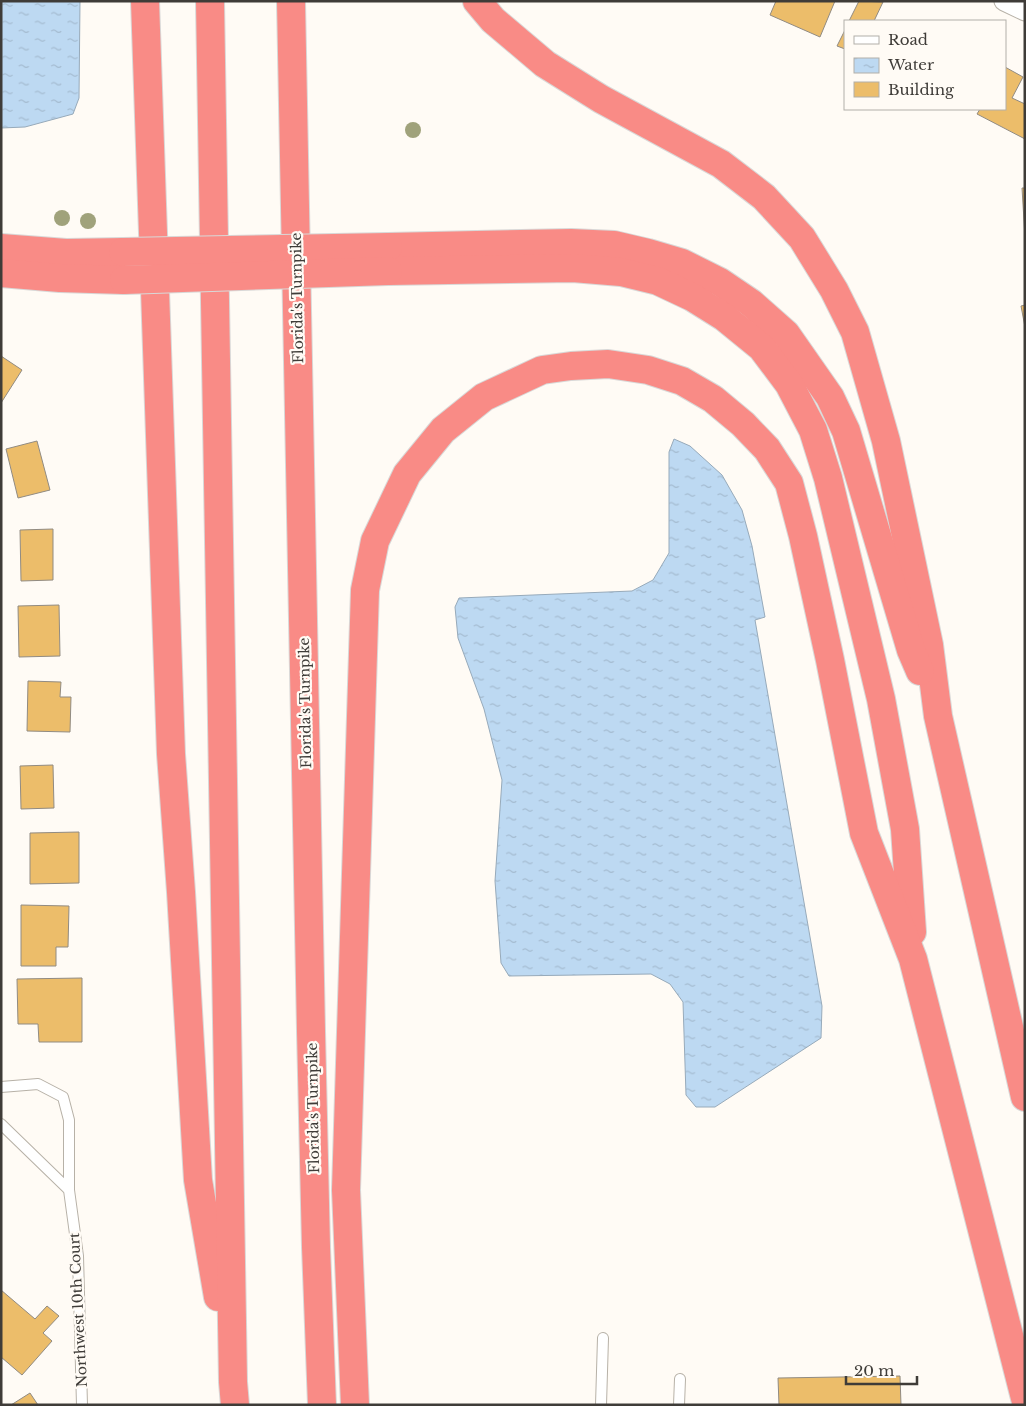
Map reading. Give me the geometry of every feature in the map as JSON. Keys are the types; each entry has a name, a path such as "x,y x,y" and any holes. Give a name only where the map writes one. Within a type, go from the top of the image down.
{"highway":[{"path":"144,1 171,754 198,1180 235,1394"},
{"path":"210,1 235,1394"},
{"name":"Florida's Turnpike","path":"291,1 312,1051 322,1405"},
{"path":"477,1 493,20 545,64 602,99 721,164 764,197 802,238 834,290 855,332 886,441 929,644 938,716 1025,1097"},
{"path":"1,273 60,278 124,280 571,243 614,246 648,252 682,263 720,282 751,303 786,334 830,397 846,431 911,650 938,716"},
{"path":"1,248 66,252 388,259 621,272 658,281 692,297 724,317 762,348 789,384 813,430 826,470 881,699 905,830 913,959"},
{"path":"355,1405 346,1190 364,590 375,541 407,474 443,430 484,397 542,370 608,364 648,370 682,381 713,399 743,424 767,448 789,483 803,536 830,660 864,833 913,959 1025,1398"}],"street":[{"path":"1004,1 1025,11"}],"lane":[{"name":"Northwest 10th Court","path":"1,1087 38,1084 63,1097 69,1120 69,1190 78,1256 82,1405"},
{"path":"1,1124 69,1190"},
{"path":"602,1405 603,1338"},
{"path":"679,1405 680,1379"}],"water":[{"path":"1,1 80,1 79,98 73,114 25,127 1,128"},
{"path":"674,439 690,446 722,475 742,510 752,546 765,617 755,620 822,1006 821,1038 715,1107 696,1107 686,1095 683,1002 670,984 651,974 509,976 501,963 495,881 502,780 484,709 458,638 455,607 459,598 632,591 653,580 669,553 669,452"}],"building":[{"path":"776,1 835,1 820,37 770,15"},
{"path":"859,1 883,2 874,20 850,20"},
{"path":"844,32 844,49 837,46"},
{"path":"1006,68 1023,77 1012,98 1025,104 1025,139 977,114 979,110 1006,110"},
{"path":"1022,188 1025,188 1025,237"},
{"path":"1025,305 1025,327 1021,306"},
{"path":"1,356 22,370 1,403"},
{"path":"37,441 50,490 18,498 6,449"},
{"path":"53,529 53,580 21,581 20,530"},
{"path":"59,605 60,656 19,657 18,606"},
{"path":"28,681 61,682 60,697 71,697 70,732 27,731"},
{"path":"53,765 54,808 21,809 20,766"},
{"path":"79,832 79,883 30,884 30,833"},
{"path":"21,905 69,906 68,947 56,947 56,966 21,966"},
{"path":"82,978 82,1042 39,1042 38,1024 18,1024 17,979"},
{"path":"1,1290 35,1319 47,1306 59,1316 43,1333 52,1341 22,1375 1,1357"},
{"path":"900,1376 901,1405 779,1405 778,1378"},
{"path":"30,1393 38,1405 11,1405"}]}
